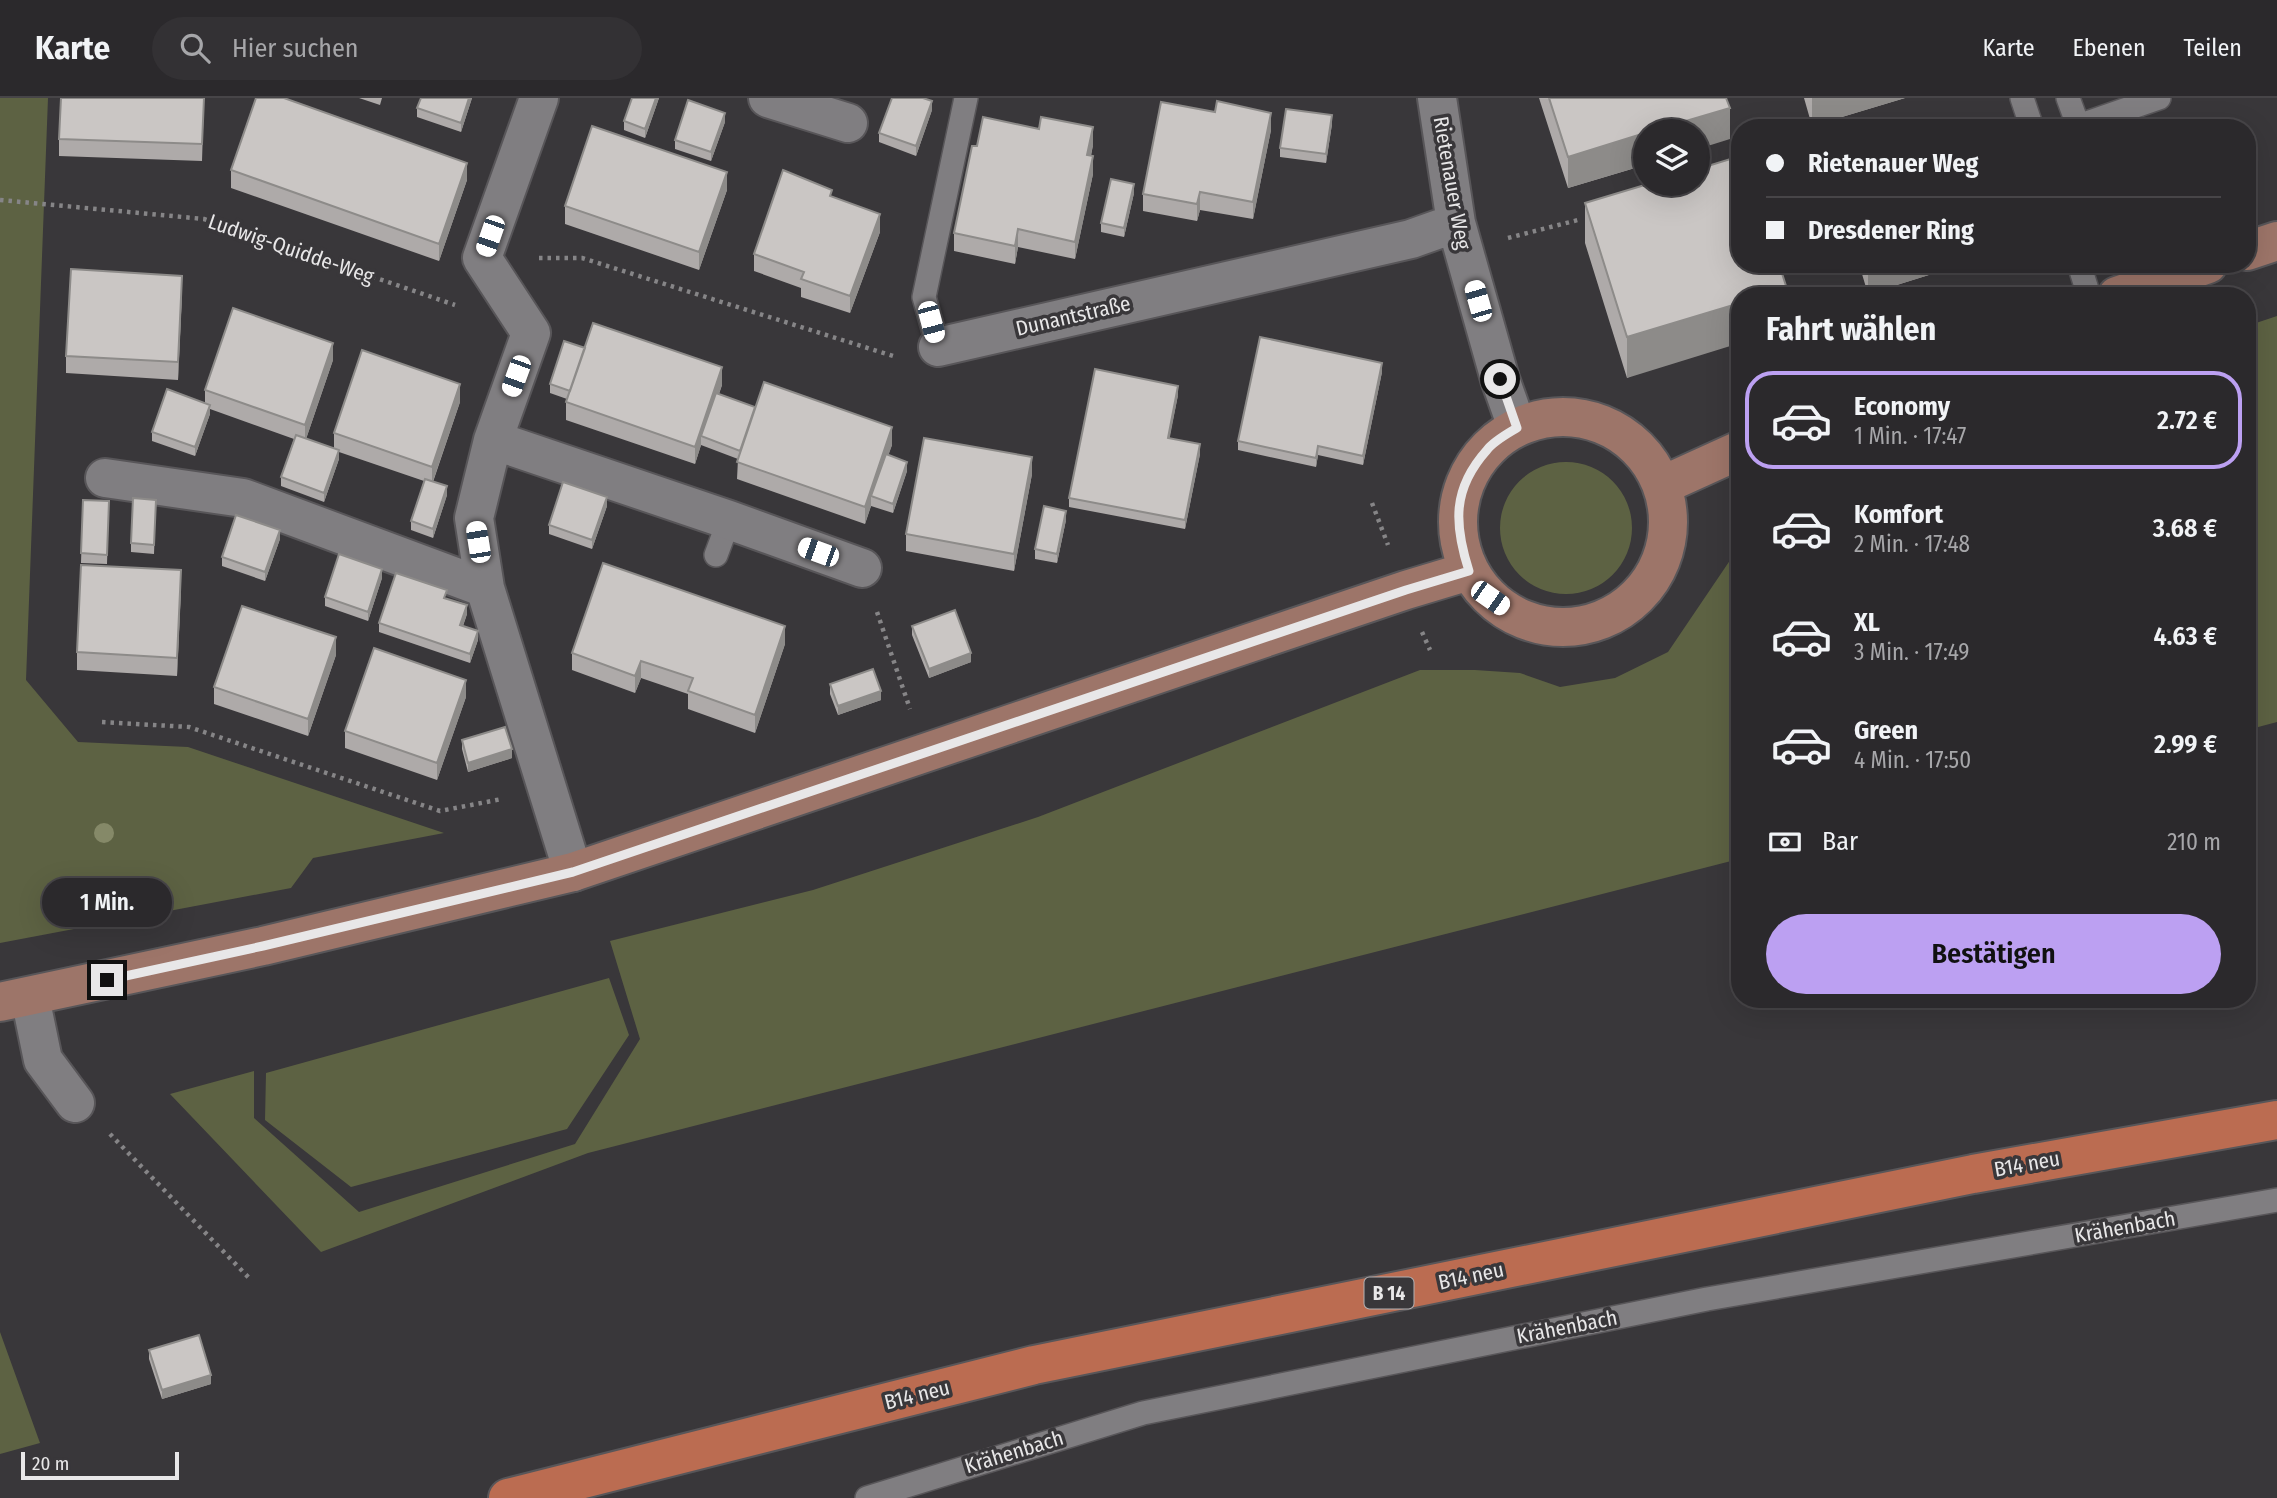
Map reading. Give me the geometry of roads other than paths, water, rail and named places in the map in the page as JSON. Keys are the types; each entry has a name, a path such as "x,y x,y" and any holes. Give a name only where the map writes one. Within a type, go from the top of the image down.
{"main road":[{"name":"B14 neu","path":"508,1498 1034,1365 1973,1174 2277,1121"}],"street":[{"path":"539,98 482,258 531,333 493,440 474,518 485,588 573,872"},
{"path":"768,98 848,123"},
{"name":"Rietenauer Weg","path":"1437,98 1460,236 1500,379 1517,428"},
{"name":"Dunantstraße","path":"937,347 1411,239 1460,236"},
{"path":"2256,248 2277,241"},
{"path":"2128,283 2170,273"},
{"path":"1544,418 1577,418 1611,428 1632,442 1649,460 1663,485 1668,504 1669,528 1662,562 1644,592 1617,614 1585,626 1551,627 1518,618 1490,598 1469,571 1459,538 1458,512 1462,491 1471,471 1488,448 1517,428 1544,418"},
{"path":"493,440 862,568"},
{"path":"1663,485 1731,454"},
{"path":"105,478 243,498 485,588"},
{"path":"75,1103 43,1060 15,1000 263,946 573,872 1469,571"}],"lane":[{"path":"937,347 924,297 966,98"},
{"path":"2022,98 2029,119"},
{"path":"2067,98 2075,119"},
{"path":"2101,119 2160,98"},
{"path":"716,555 729,520"},
{"name":"Krähenbach","path":"867,1498 1143,1413 1707,1299 2277,1200"}]}
